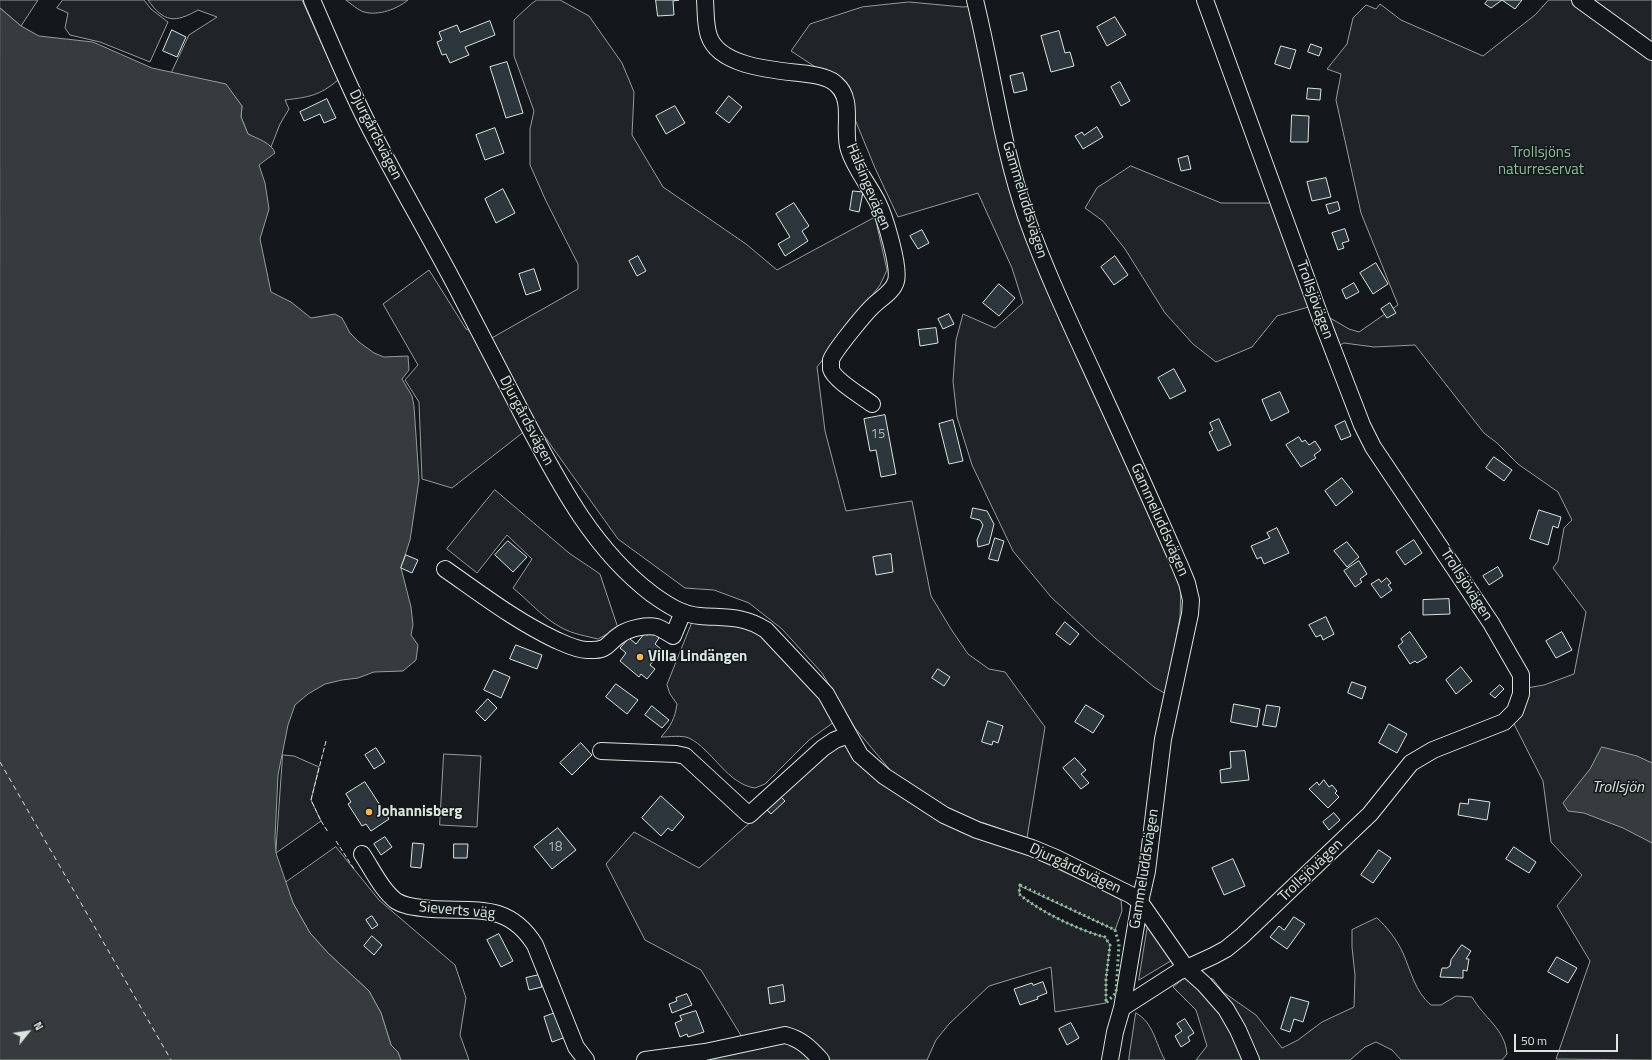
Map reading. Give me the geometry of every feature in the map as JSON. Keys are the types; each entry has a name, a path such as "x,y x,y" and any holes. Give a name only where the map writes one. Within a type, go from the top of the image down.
{"street":[{"name":"Djurgårdsvägen","path":"312,0 371,129 534,436 578,514 593,534 628,573 652,594 670,606 683,612 698,616 739,618 755,623 766,630 826,694 860,755 871,766 944,815 977,830 1032,848 1056,858 1131,895 1140,902 1186,968 1204,984 1226,1009 1238,1030 1251,1060"},
{"name":"Hälsingevägen","path":"705,0 706,22 709,36 712,44 723,55 742,63 774,70 810,74 836,83 844,94 847,106 846,137 848,150 858,170 878,202 885,219 896,265 896,282 887,294 873,305 838,349 831,361 831,369 835,376 872,404"},
{"name":"Gammeluddsvägen","path":"975,0 1001,123 1027,218 1043,261 1180,566 1187,583 1191,600 1188,627 1163,739 1148,871 1140,902 1122,1008 1114,1032 1110,1060"},
{"name":"Trollsjövägen","path":"1122,1008 1186,968 1226,949 1242,936 1370,814 1411,763 1433,750 1504,722 1515,710 1521,694 1521,675 1506,648 1424,521 1373,447 1362,425 1320,316 1205,0"},
{"path":"1580,0 1652,52"},
{"path":"445,569 506,612 542,633 568,645 586,650 603,650 622,634 636,629 649,627 658,628 673,636 683,612"},
{"path":"601,750 676,754 686,756 749,815 823,748 835,740 849,735"},
{"name":"Sieverts väg","path":"362,854 388,893 397,901 406,905 427,909 493,912 506,916 519,924 535,945 576,1047 586,1060"},
{"path":"645,1060 705,1052 785,1035 795,1037 807,1045 821,1060"}],"green space":[{"path":"0,0 38,0 21,26 0,8"},
{"path":"63,0 144,0 151,9 168,22 150,62 100,42 70,35 65,28 68,13 57,8"},
{"path":"148,0 302,0 338,80 319,93 301,98 285,100 289,109 280,124 271,147 248,134 241,117 242,106 226,85 171,73 189,35 217,17 198,10 176,19 165,17 154,8"},
{"path":"346,0 408,0 388,11 370,13 362,11"},
{"path":"537,0 560,0 589,16 622,63 634,92 632,135 663,187 746,244 777,270 875,217 887,270 880,285 817,367 825,431 846,511 912,501 931,596 968,654 989,669 1005,672 1045,727 1027,838 984,823 957,817 891,771 855,728 822,673 782,629 749,603 714,590 685,588 618,539 535,423 452,488 422,479 419,402 405,380 418,365 383,304 429,270 466,329 490,339 578,289 578,264 546,201 530,165 530,129 534,111 514,56 514,20"},
{"name":"Trollsjöns naturreservat","path":"1549,0 1652,0 1652,1060 1556,1059 1590,961 1557,906 1582,875 1551,842 1543,781 1514,724 1527,688 1544,685 1574,674 1586,612 1553,568 1558,561 1564,528 1572,520 1558,492 1518,464 1497,443 1484,433 1415,345 1374,347 1344,343 1340,345 1330,318 1349,329 1359,332 1398,305 1361,213 1336,100 1341,74 1327,69 1347,44 1353,18 1366,5 1376,9 1380,4 1401,20 1483,56 1535,15"},
{"path":"909,2 963,7 973,6 996,130 1181,585 1180,617 1166,694 1154,687 1095,638 1051,597 1013,551 972,465 957,417 953,381 956,340 963,314 995,328 1023,303 1012,268 978,193 898,217 875,168 840,83 791,51 810,24 862,7"},
{"path":"1131,166 1221,203 1270,203 1312,306 1277,316 1252,347 1216,362 1193,344 1165,313 1125,249 1103,221 1085,208 1097,188"},
{"path":"495,490 569,553 600,574 618,628 598,639 566,630 542,614 513,588 532,559 507,535 477,573 447,549"},
{"path":"692,623 722,623 759,632 822,697 834,722 809,740 765,784 755,788 736,780 728,774 706,750 689,738 679,736 661,737 672,722 677,704 670,694 667,685"},
{"path":"848,740 952,825 1028,855 1121,900 1122,911 1115,930 1020,886 1019,894 1037,907 1072,925 1105,937 1110,945 1106,979 1106,1003 1055,1012 1051,967 989,986 949,1024 936,1040 927,1060 686,1060 748,1047 701,970 645,940 606,864 634,832 699,868 766,809 784,801 780,796 831,747"},
{"path":"444,754 481,756 477,827 440,825"},
{"path":"283,755 294,756 319,767 311,800 321,821 276,853"},
{"path":"336,847 379,900 455,965 466,998 460,1035 469,1060 400,1060 398,1052 391,1045 381,1013 369,991 328,953 310,933 293,903 285,883"},
{"path":"1377,918 1398,943 1417,988 1431,1005 1441,1005 1456,996 1472,997 1502,1038 1507,1054 1502,1060 1401,1060 1392,1050 1376,1042 1365,1047 1350,1060 1196,1060 1207,1046 1196,1010 1173,987 1188,975 1213,979 1223,992 1256,1015 1282,1048 1298,1040 1322,1022 1354,1007 1355,975 1352,930"},
{"path":"1148,924 1174,959 1139,980"},
{"path":"1136,1013 1147,1022 1165,1060 1129,1060"}],"water":[{"path":"0,8 21,26 39,36 93,42 152,68 226,84 242,106 241,117 248,134 271,146 275,153 259,165 265,183 269,209 260,239 271,292 291,302 311,318 335,314 342,318 350,333 374,353 384,357 408,356 409,370 402,379 412,396 414,406 419,480 410,540 401,568 411,607 413,625 411,635 418,645 416,660 403,671 374,672 358,678 325,684 308,694 295,705 288,725 278,775 275,838 276,853 293,903 310,933 328,953 369,991 381,1013 391,1045 398,1052 401,1060 0,1060"},
{"name":"Trollsjön","path":"1602,747 1637,756 1652,763 1652,843 1623,828 1584,813 1568,811 1563,803 1590,769"}],"building":[{"path":"656,0 679,0 673,1 674,15 658,16"},
{"path":"1488,0 1502,0 1491,8 1485,4"},
{"path":"1502,0 1522,0 1515,9"},
{"path":"1115,17 1126,35 1107,46 1097,27"},
{"path":"490,21 495,35 465,47 469,55 450,63 446,54 442,55 437,42 442,40 439,32 457,25 460,32"},
{"path":"172,30 186,37 177,57 163,51"},
{"path":"1059,31 1065,53 1070,52 1074,66 1051,72 1041,36"},
{"path":"1311,44 1322,48 1319,56 1308,52"},
{"path":"1281,46 1296,50 1290,69 1275,64"},
{"path":"507,62 523,113 506,118 490,67"},
{"path":"1023,73 1027,90 1014,93 1010,76"},
{"path":"1120,82 1130,101 1121,106 1111,87"},
{"path":"1308,88 1321,89 1320,100 1307,99"},
{"path":"729,96 742,107 729,123 716,113"},
{"path":"327,99 336,118 324,123 320,114 304,121 300,112"},
{"path":"675,106 685,123 666,134 656,116"},
{"path":"1292,115 1309,116 1308,142 1291,142"},
{"path":"1097,127 1103,137 1083,149 1075,136 1082,132 1084,135"},
{"path":"495,128 504,153 485,160 476,135"},
{"path":"1188,156 1191,169 1181,171 1178,159"},
{"path":"1326,178 1331,197 1312,201 1307,182"},
{"path":"503,189 515,213 496,223 485,199"},
{"path":"853,191 863,192 859,212 850,210"},
{"path":"1338,202 1340,210 1329,214 1326,205"},
{"path":"794,203 809,226 802,231 808,241 785,256 778,244 790,237 776,214"},
{"path":"1345,229 1349,241 1342,243 1344,248 1338,250 1332,233"},
{"path":"922,230 929,243 918,249 910,236"},
{"path":"638,256 646,271 637,276 629,261"},
{"path":"1115,256 1128,275 1114,285 1101,267"},
{"path":"1376,263 1388,284 1373,294 1360,273"},
{"path":"534,269 541,290 526,295 519,274"},
{"path":"1354,283 1359,292 1346,299 1342,290"},
{"path":"999,284 1015,298 999,316 983,303"},
{"path":"1390,303 1396,313 1387,318 1381,309"},
{"path":"949,314 954,324 943,329 938,319"},
{"path":"936,328 938,343 920,346 918,330"},
{"path":"1174,369 1186,391 1170,399 1158,378"},
{"path":"1280,392 1289,412 1271,421 1262,400"},
{"path":"885,415 896,474 881,477 876,450 870,451 864,419"},
{"path":"1219,419 1231,445 1218,451 1209,432 1213,430 1210,423"},
{"path":"953,420 963,461 949,464 939,424"},
{"path":"1345,421 1351,436 1341,440 1335,426"},
{"path":"1299,437 1302,442 1305,440 1309,445 1315,441 1321,450 1314,455 1316,458 1301,467 1286,445"},
{"path":"1494,457 1512,470 1504,481 1486,468"},
{"path":"1342,478 1353,492 1336,506 1325,491"},
{"path":"973,508 987,511 994,524 989,544 978,547 977,540 983,525 980,520 971,518"},
{"path":"1539,510 1561,517 1558,528 1553,526 1548,545 1530,539"},
{"path":"1277,528 1289,553 1264,564 1261,557 1257,559 1251,546 1270,538 1267,533"},
{"path":"995,538 1004,541 998,561 989,559"},
{"path":"1414,540 1422,553 1405,565 1396,552"},
{"path":"508,541 527,557 513,572 495,555"},
{"path":"1347,542 1359,557 1347,567 1334,551"},
{"path":"891,554 893,572 876,575 873,557"},
{"path":"406,555 418,560 412,573 401,568"},
{"path":"1359,561 1367,574 1360,579 1362,582 1355,587 1344,571"},
{"path":"1498,567 1503,576 1489,585 1483,576"},
{"path":"1387,578 1391,583 1388,585 1392,590 1381,598 1371,584 1379,579 1381,582"},
{"path":"1449,599 1450,614 1423,615 1423,600"},
{"path":"1326,617 1334,634 1323,640 1321,635 1316,637 1309,625"},
{"path":"1065,622 1079,634 1070,645 1056,634"},
{"name":"Villa Lindängen","path":"651,631 659,638 655,644 662,650 650,665 655,669 647,679 641,674 639,677 620,661 626,653 620,648 629,638 636,644 644,634 647,635"},
{"path":"1410,632 1427,657 1417,663 1415,661 1410,664 1398,646 1403,642 1401,639"},
{"path":"1562,632 1572,650 1556,658 1546,641"},
{"path":"516,645 542,655 537,669 510,659"},
{"path":"1461,667 1472,681 1456,694 1446,680"},
{"path":"938,669 950,677 944,686 932,678"},
{"path":"494,670 510,677 501,698 484,690"},
{"path":"1352,682 1366,687 1362,699 1348,693"},
{"path":"616,684 638,700 627,714 606,697"},
{"path":"1500,685 1504,689 1495,698 1490,694"},
{"path":"488,699 497,708 485,721 476,712"},
{"path":"1234,704 1260,709 1257,727 1231,722"},
{"path":"1086,705 1104,716 1093,733 1075,722"},
{"path":"1267,705 1280,707 1276,727 1263,725"},
{"path":"652,706 669,720 662,728 645,715"},
{"path":"988,721 1003,726 998,743 993,741 992,745 982,742"},
{"path":"1389,724 1407,734 1397,753 1379,743"},
{"path":"581,743 592,755 572,775 560,763"},
{"path":"376,748 385,762 374,769 365,755"},
{"path":"1245,751 1249,780 1221,783 1220,770 1231,768 1230,752"},
{"path":"1075,758 1086,770 1081,774 1089,783 1081,789 1063,768"},
{"path":"1324,780 1329,787 1332,785 1337,791 1335,793 1339,797 1328,808 1309,789 1317,782 1319,785"},
{"name":"Johannisberg","path":"365,782 389,819 371,831 366,824 362,826 348,804 351,802 346,794"},
{"path":"661,796 684,817 672,831 668,828 661,836 642,818"},
{"path":"780,796 785,801 771,814 766,809"},
{"path":"1469,799 1490,802 1487,820 1458,815 1460,803 1468,804"},
{"path":"1334,813 1340,820 1329,830 1323,822"},
{"path":"558,828 576,850 552,869 534,847"},
{"path":"385,837 392,847 381,855 374,844"},
{"path":"413,843 424,844 421,868 411,867"},
{"path":"454,844 468,844 467,858 454,858"},
{"path":"1514,847 1536,862 1529,873 1506,859"},
{"path":"1379,850 1391,858 1373,883 1361,875"},
{"path":"1233,859 1245,886 1224,895 1212,868"},
{"path":"372,916 378,925 372,929 366,920"},
{"path":"1294,917 1305,924 1287,949 1270,937 1279,926 1284,930"},
{"path":"499,934 513,961 501,967 487,940"},
{"path":"372,936 382,945 374,955 364,946"},
{"path":"1462,945 1471,951 1466,959 1469,959 1467,971 1463,970 1463,978 1440,977 1442,968 1447,968 1450,966 1451,960"},
{"path":"1557,957 1577,968 1568,983 1548,972"},
{"path":"539,975 542,987 529,990 526,978"},
{"path":"1043,982 1047,993 1037,997 1038,999 1020,1005 1014,989 1032,983 1033,985"},
{"path":"783,985 785,1001 770,1004 768,988"},
{"path":"687,994 692,1005 672,1013 669,1004 677,1001 676,998"},
{"path":"1291,997 1309,1002 1303,1022 1294,1019 1290,1032 1281,1029"},
{"path":"696,1011 704,1032 688,1037 687,1034 680,1037 675,1023 682,1020 680,1016"},
{"path":"558,1012 566,1037 552,1042 544,1017"},
{"path":"1185,1019 1194,1033 1188,1037 1190,1041 1181,1047 1175,1036 1182,1031 1177,1024"},
{"path":"1071,1023 1079,1038 1067,1045 1059,1029"}],"ferry route":[{"path":"0,762 171,1060"}],"hedge":[{"path":"1020,885 1115,930 1119,944 1116,993 1106,1003 1106,979 1110,945 1105,937 1072,925 1037,907 1019,894 1020,885"}],"fence":[{"path":"326,741 311,800 328,832"},
{"path":"336,841 354,869"}],"place":[{"name":"Villa Lindängen","path":"640,657"},
{"name":"Johannisberg","path":"369,812"}]}
